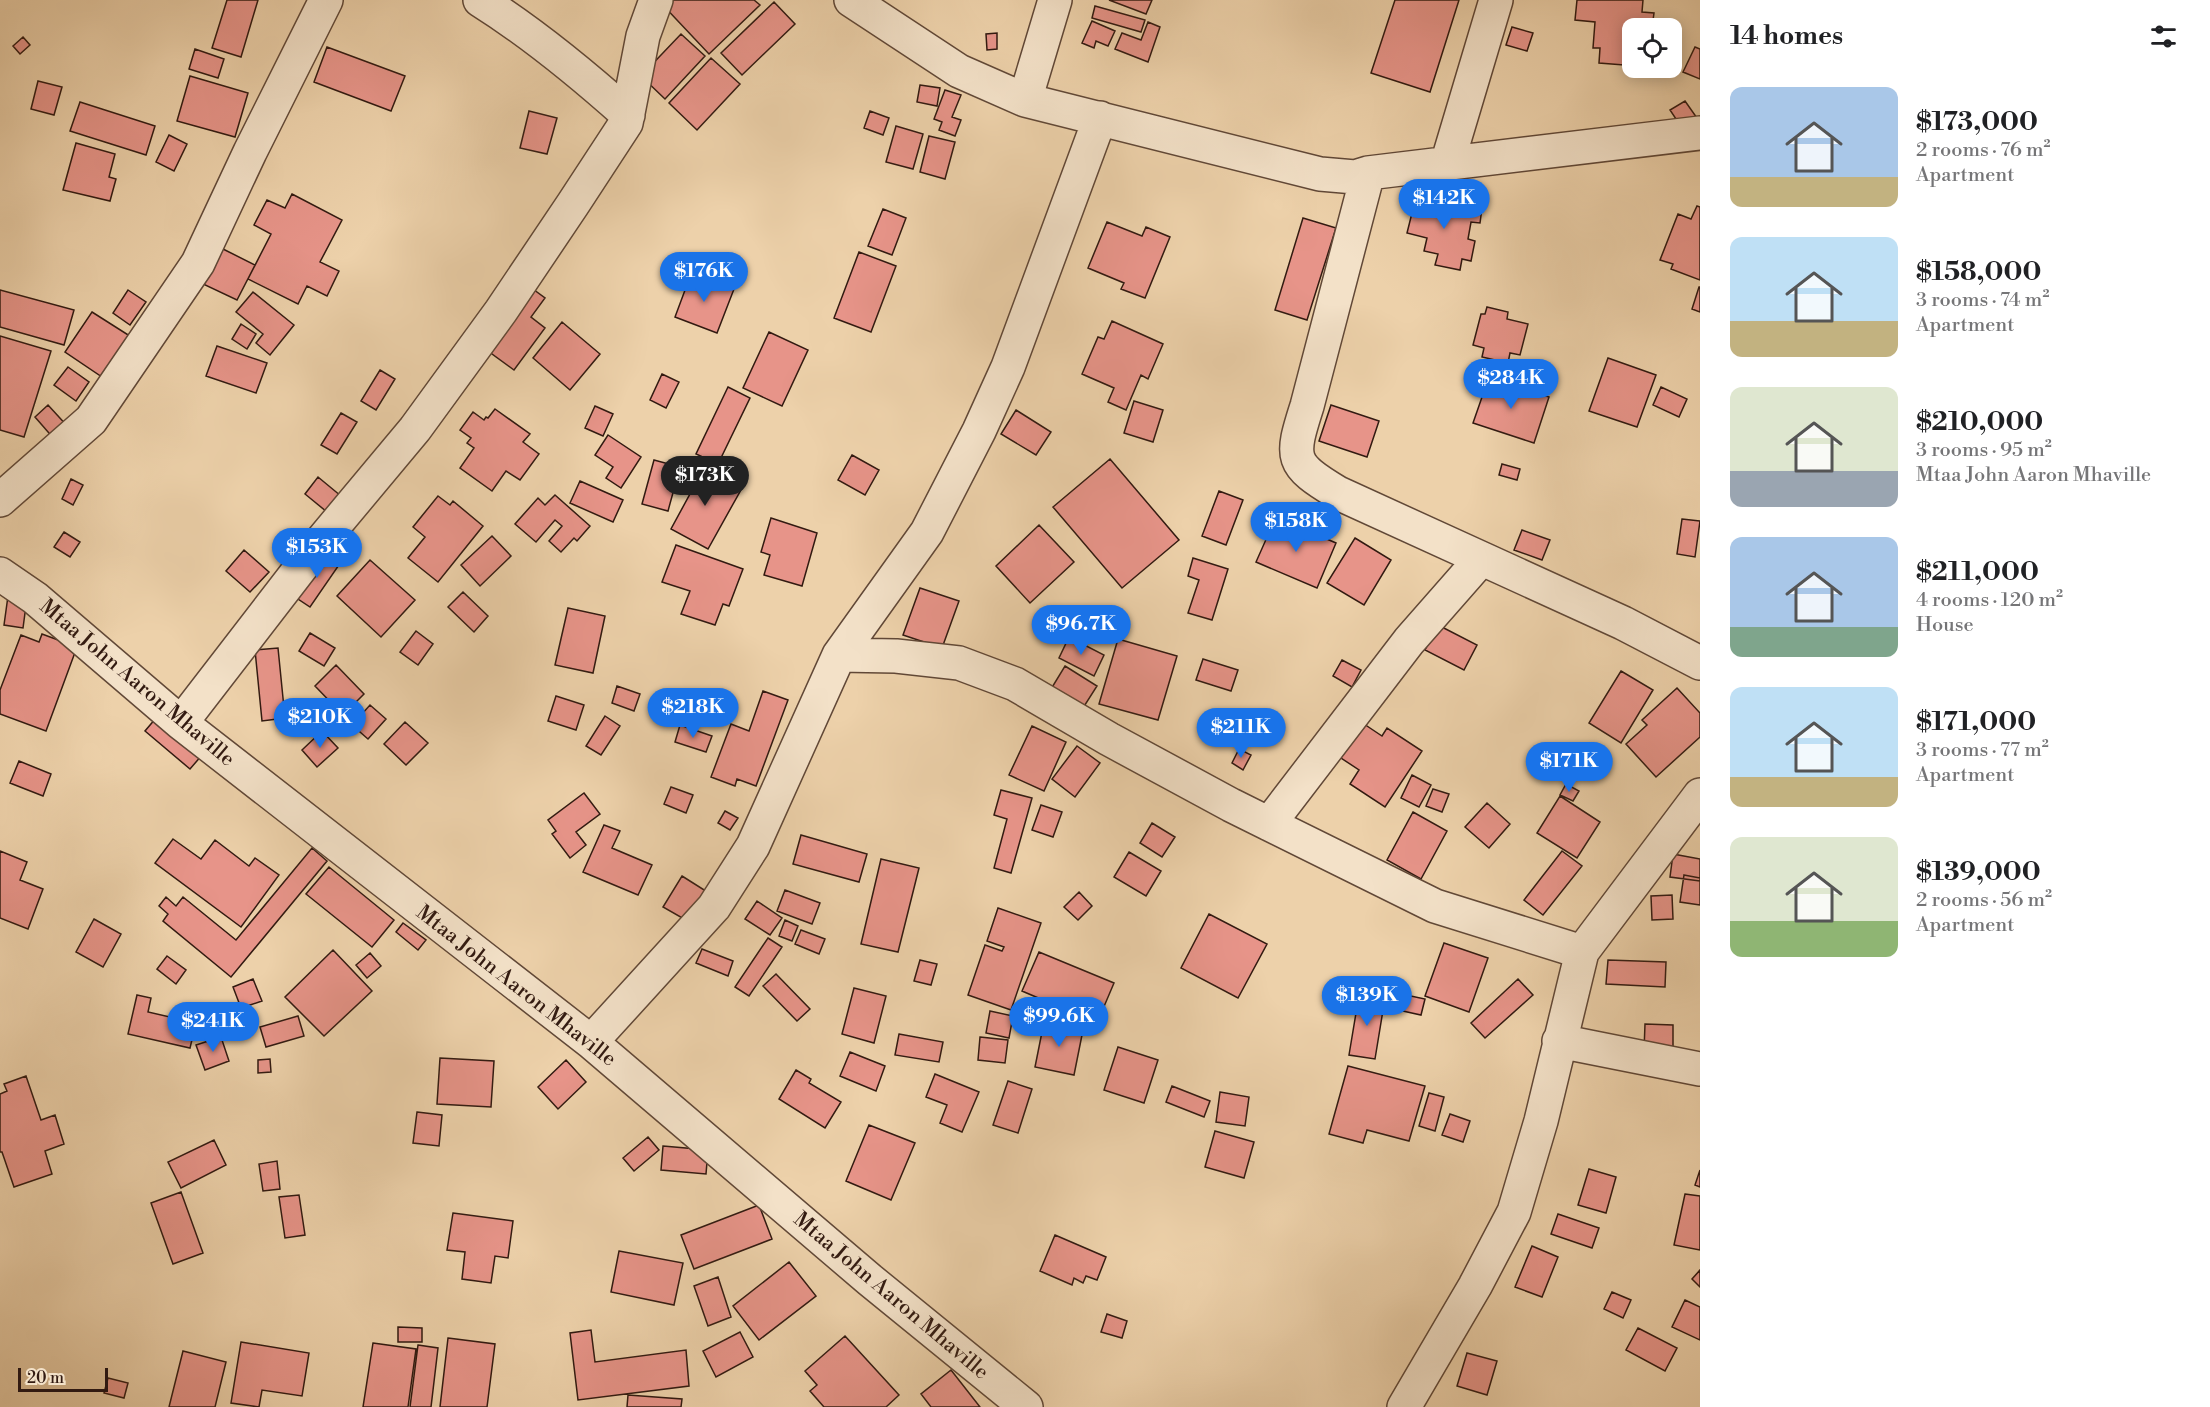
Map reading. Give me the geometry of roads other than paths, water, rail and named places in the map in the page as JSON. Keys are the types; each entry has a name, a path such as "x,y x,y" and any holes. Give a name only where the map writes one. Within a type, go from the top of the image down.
{"street":[{"path":"0,500 91,420 198,263 250,152 326,0"},
{"path":"480,0 522,27 586,78 628,116"},
{"path":"181,723 319,544 415,429 501,311 626,123 643,36 656,0"},
{"path":"851,0 959,71 1025,100 1320,174 1355,177 1368,173 1700,133"},
{"path":"1025,100 1055,0"},
{"path":"1447,164 1496,0"},
{"path":"591,1042 714,907 748,854 839,655 927,532 979,431 1008,367 1100,118"},
{"path":"1368,173 1310,395 1296,440 1298,461 1311,477 1338,493 1623,623 1700,663"},
{"path":"1269,824 1409,641 1480,559"},
{"name":"Mtaa John Aaron Mhaville","path":"0,574 35,598 181,723 591,1042 870,1280 1026,1407"},
{"path":"839,655 896,656 959,663 1015,684 1109,739 1269,824 1436,906 1582,952"},
{"path":"1404,1407 1475,1286 1514,1212 1541,1121 1582,952 1689,813 1700,795"},
{"path":"1559,1041 1700,1069"}]}
